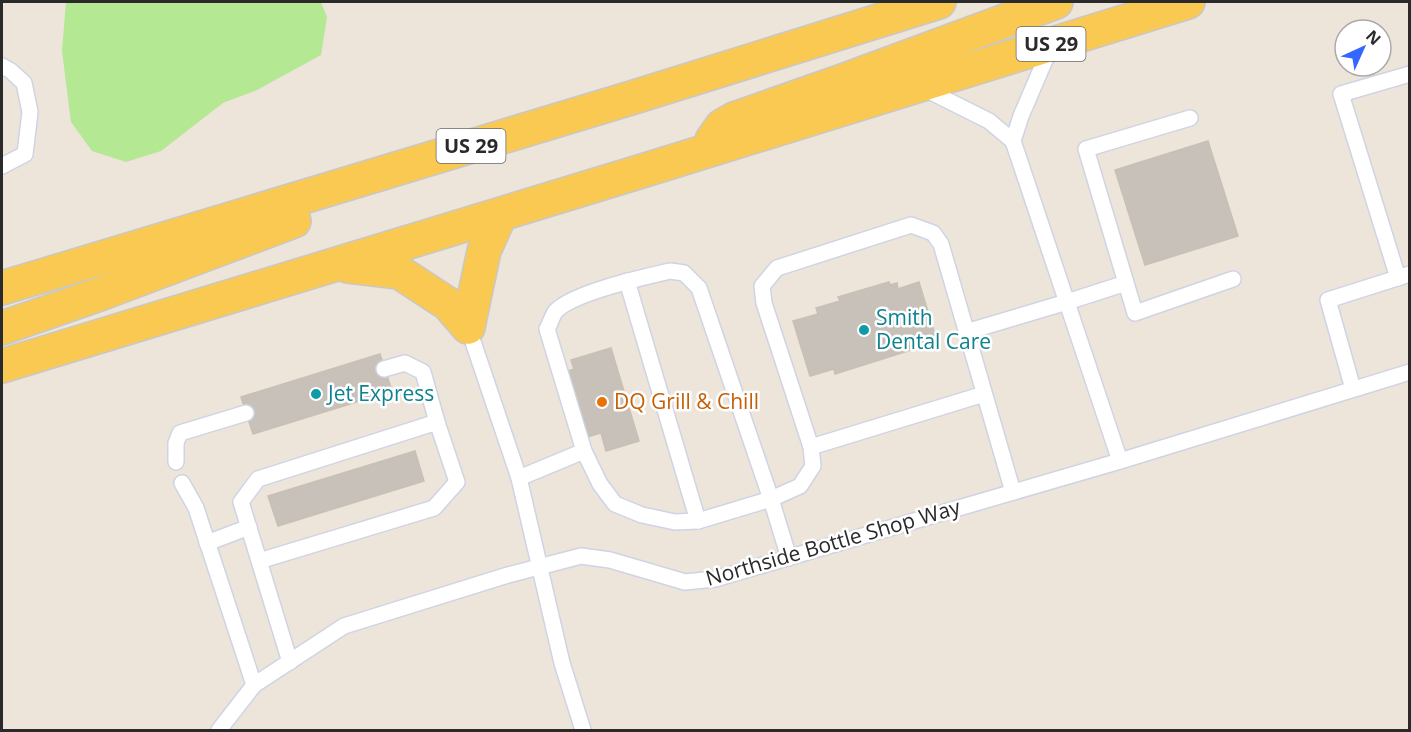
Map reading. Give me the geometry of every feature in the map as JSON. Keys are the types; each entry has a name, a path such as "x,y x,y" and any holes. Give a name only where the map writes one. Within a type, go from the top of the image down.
{"main road":[{"name":"US 29","path":"2,288 631,98 890,10 939,2"},
{"path":"704,151 722,126 734,118 845,80 1056,2"},
{"name":"US 29","path":"2,366 1188,2"},
{"path":"2,328 100,294 316,212 394,169"},
{"path":"468,327 477,293 484,251 500,215"},
{"path":"335,265 399,272 448,304 468,327"}],"lane":[{"path":"1013,141 1052,44"},
{"path":"2,66 24,83 30,112 25,154 2,166"},
{"path":"1353,389 1328,300 1404,276 1341,94 1410,74"},
{"path":"918,86 988,121 1013,141 1120,461"},
{"path":"1190,118 1086,149 1135,313 1233,279"},
{"path":"789,558 771,499 699,288 684,273 670,271 627,281 571,300 555,312 547,329 584,451 600,484 615,504 642,515 675,522 698,521 771,499 800,486 813,466 812,447 764,303 762,286 777,268 911,225 933,233 941,244 1013,492"},
{"path":"627,281 698,521"},
{"path":"966,332 1126,283"},
{"path":"468,327 519,478 562,663 583,730"},
{"path":"259,561 434,508 457,482 423,372 405,363 384,369"},
{"name":"Northside Bottle Shop Way","path":"219,730 254,685 344,626 497,578 581,556 610,560 685,582 715,579 1120,461 1410,372"},
{"path":"812,447 984,394"},
{"path":"182,460 176,443 180,432 246,413"},
{"path":"290,662 241,502 258,479 437,422"},
{"path":"519,478 584,451"},
{"path":"188,481 254,685"},
{"path":"207,543 249,527"}],"green space":[{"path":"66,2 321,2 327,17 321,55 257,90 223,103 161,151 126,162 92,151 71,122 62,51"}],"building":[{"path":"1208,141 1238,236 1145,265 1115,170"},
{"name":"Smith Dental Care","path":"889,282 890,285 897,283 898,289 919,282 936,338 910,346 911,350 835,374 834,369 810,376 793,321 818,314 816,308 840,301 838,297"},
{"name":"DQ Grill & Chill","path":"611,348 639,441 606,451 601,433 587,437 568,371 574,369 571,360"},
{"name":"Jet Express","path":"380,354 392,391 253,434 241,397"},
{"path":"415,451 424,481 278,526 268,496"}],"place":[{"name":"Smith Dental Care","path":"864,330"},
{"name":"Jet Express","path":"316,394"},
{"name":"DQ Grill & Chill","path":"602,402"}]}
